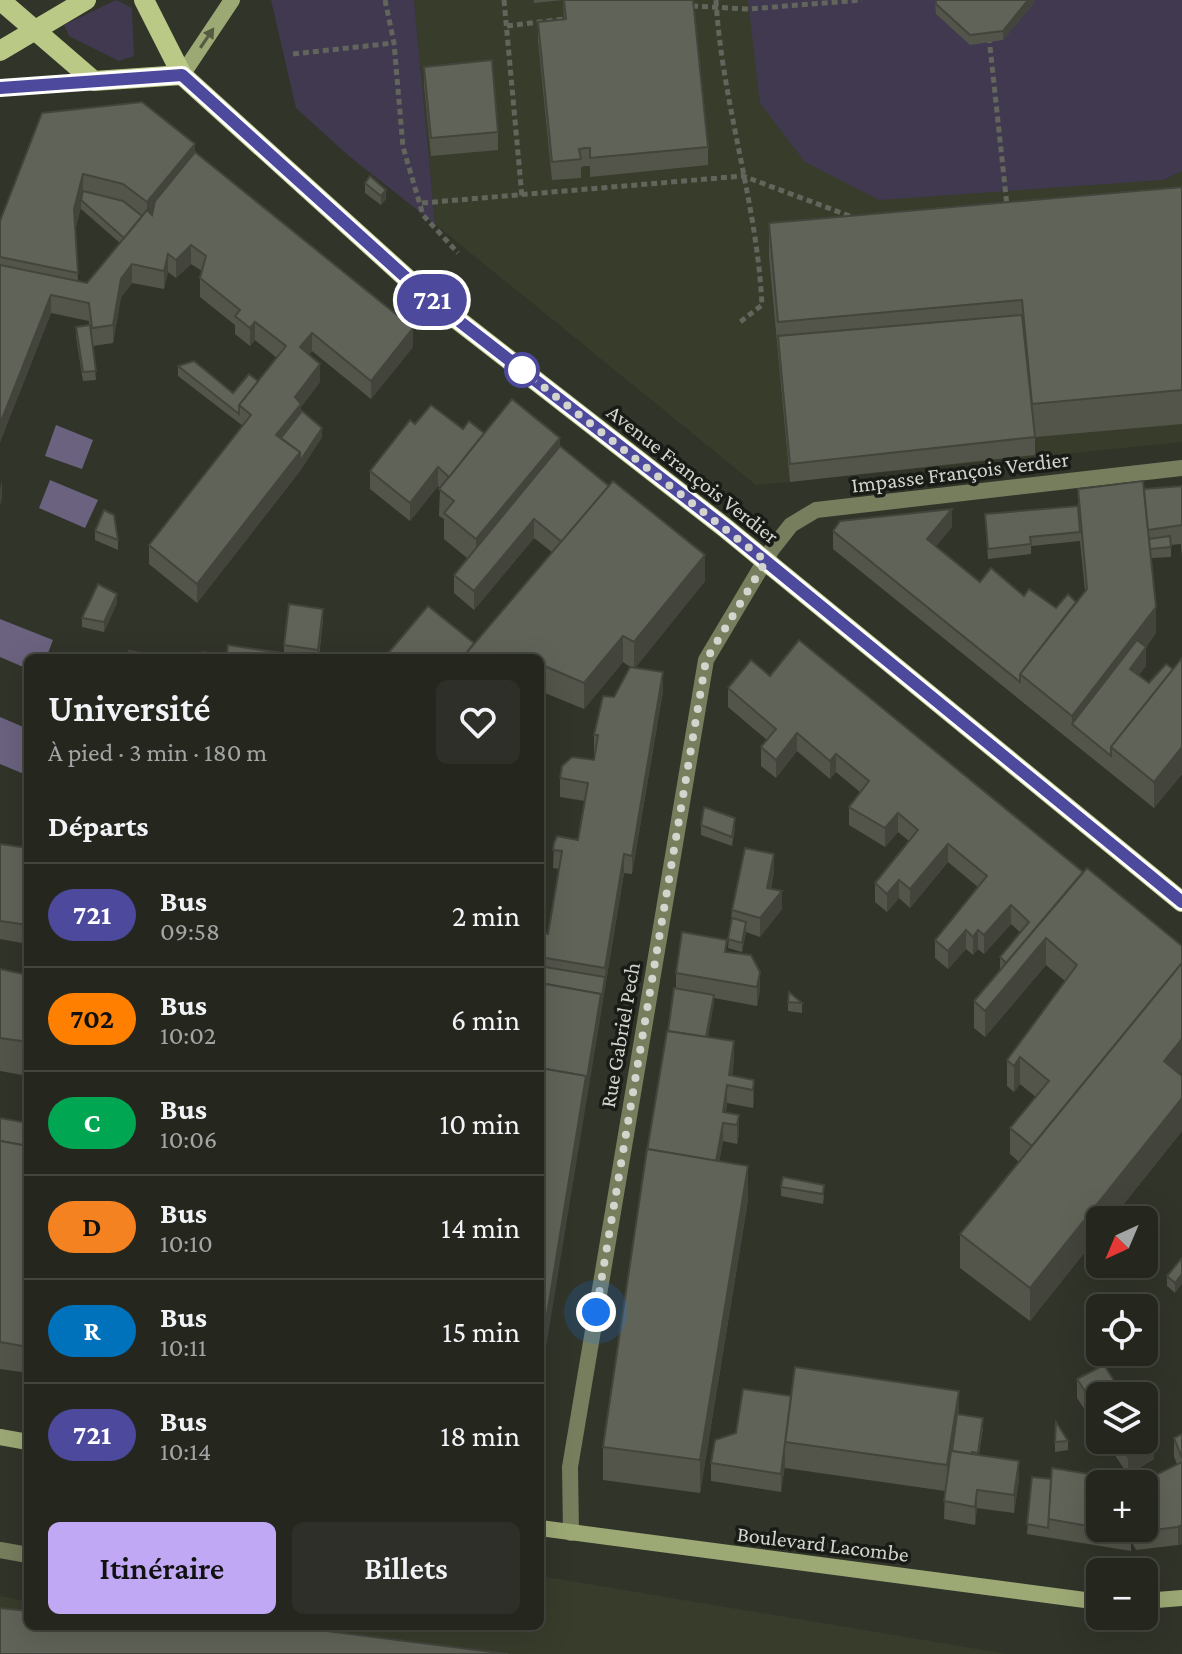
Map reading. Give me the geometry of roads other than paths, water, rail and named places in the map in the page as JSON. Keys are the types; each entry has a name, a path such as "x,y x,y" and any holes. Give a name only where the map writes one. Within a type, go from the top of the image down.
{"main road":[{"path":"0,0 94,81"},
{"path":"0,51 86,0"},
{"path":"144,0 182,75"},
{"path":"182,75 232,0"},
{"path":"0,88 182,75"},
{"name":"Avenue François Verdier","path":"182,75 423,293 766,561 1182,902"},
{"path":"0,1437 24,1441"},
{"name":"Boulevard Lacombe","path":"544,1529 1086,1600"},
{"path":"1158,1600 1182,1598"}],"street":[{"name":"Impasse François Verdier","path":"766,561 791,525 816,510 1182,468"},
{"name":"Rue Gabriel Pech","path":"571,1533 570,1467 706,660 766,561"},
{"path":"0,1550 24,1554"}]}
